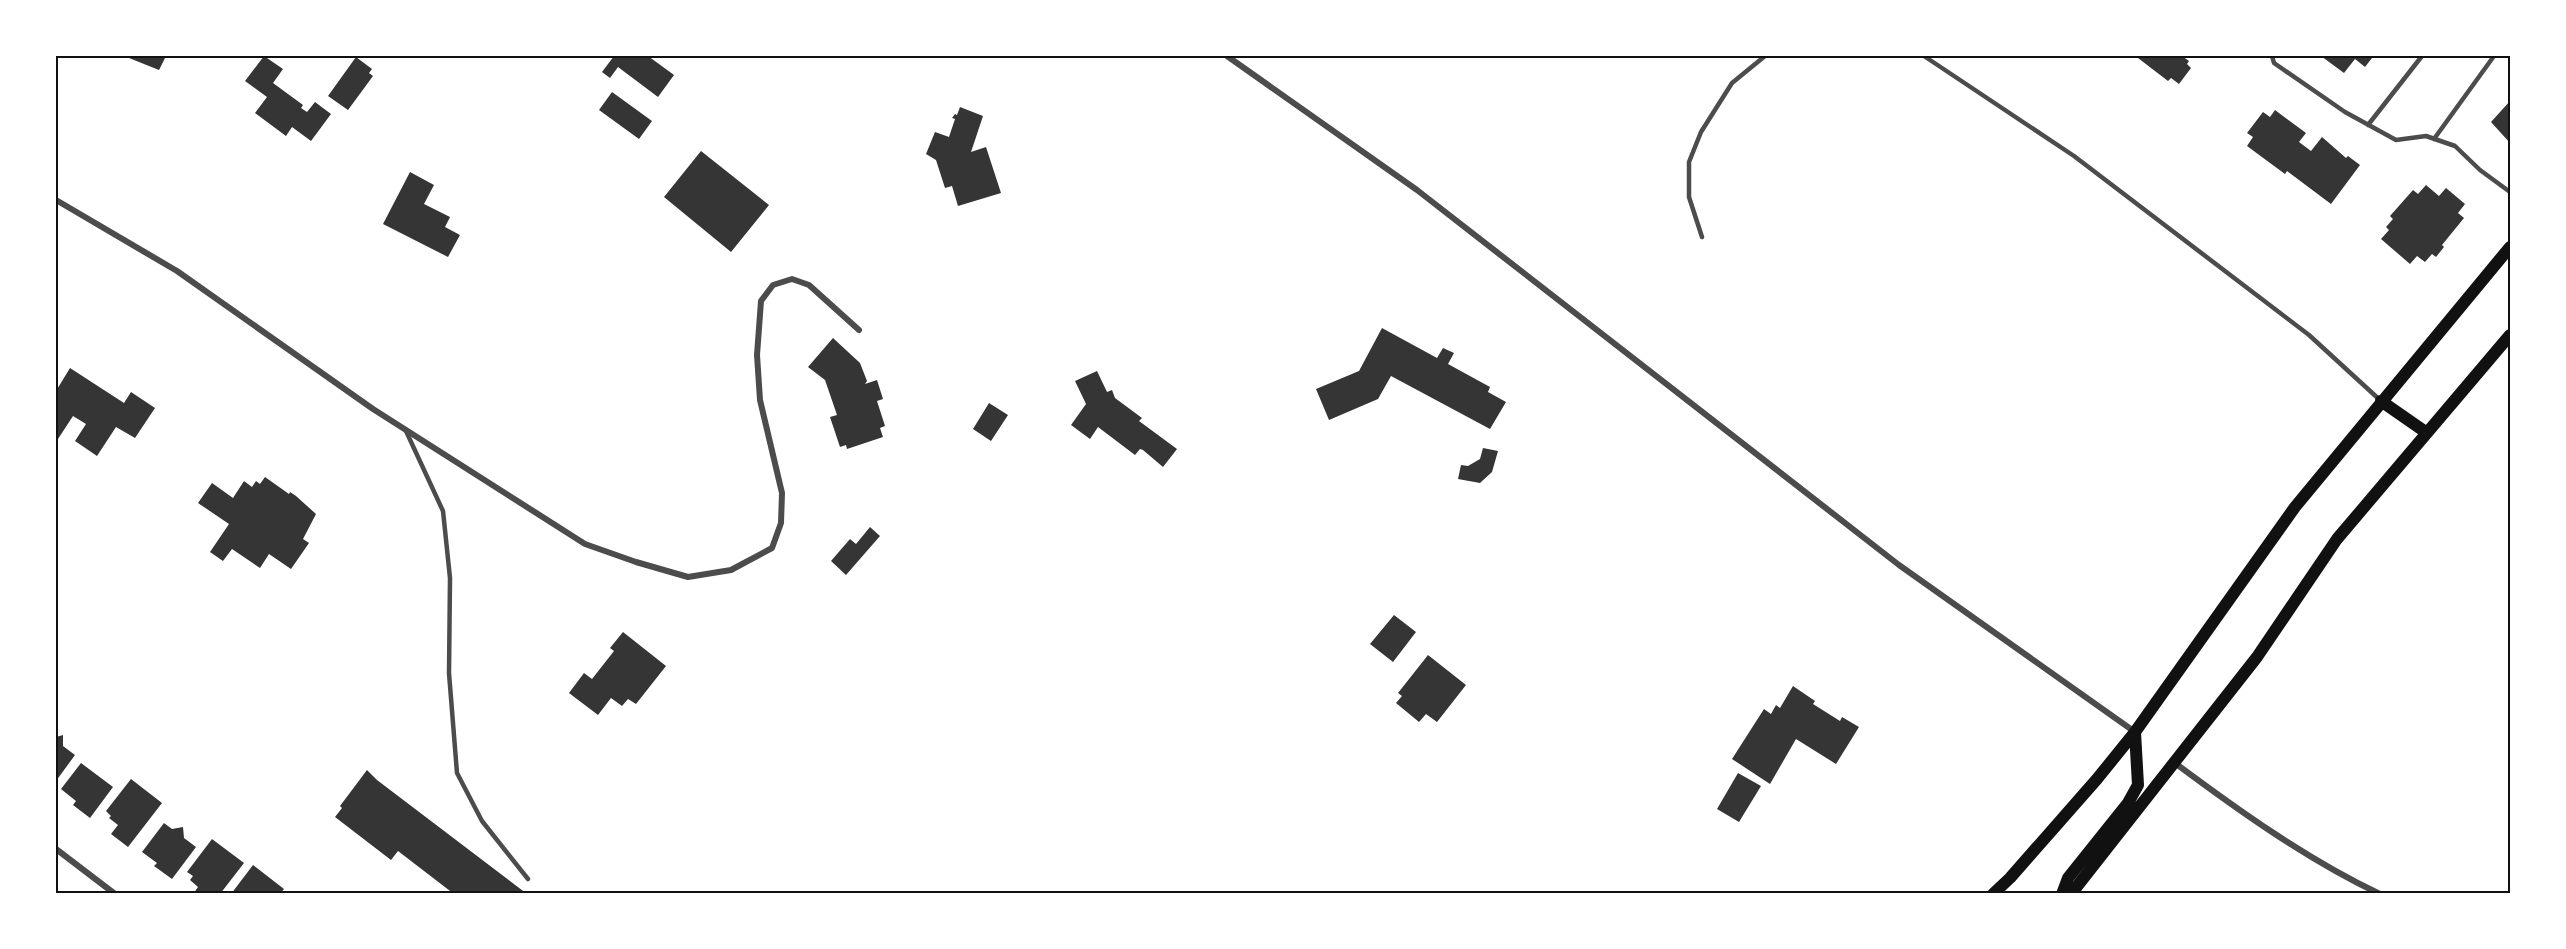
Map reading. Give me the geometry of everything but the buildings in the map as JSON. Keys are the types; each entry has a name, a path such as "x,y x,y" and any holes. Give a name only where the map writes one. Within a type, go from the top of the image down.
{"main road":[{"path":"1993,894 2010,878 2097,779 2135,732 2295,507 2511,247"},
{"path":"2071,894 2257,657 2337,539 2511,335"},
{"path":"2381,401 2427,432"},
{"path":"2062,894 2068,878 2128,803 2138,784 2135,732"}],"street":[{"path":"1227,56 1425,196 1899,566 2135,732"},
{"path":"56,200 177,271 406,431 585,543 636,562 688,577 731,570 772,548 780,523 782,493 760,400 757,355 761,301 773,285 792,279 809,285 859,330"},
{"path":"2175,763 2214,792 2344,877 2380,894"},
{"path":"56,849 115,894"}],"lane":[{"path":"1702,237 1689,197 1689,162 1701,132 1732,83 1765,56"},
{"path":"1924,56 2074,156 2309,335 2381,401"},
{"path":"2272,56 2274,63 2345,112 2396,140 2426,136 2455,146 2480,170 2511,192"},
{"path":"2368,125 2421,56"},
{"path":"2434,139 2494,56"},
{"path":"406,431 443,511 450,578 449,673 457,773 482,821 528,879"}]}
